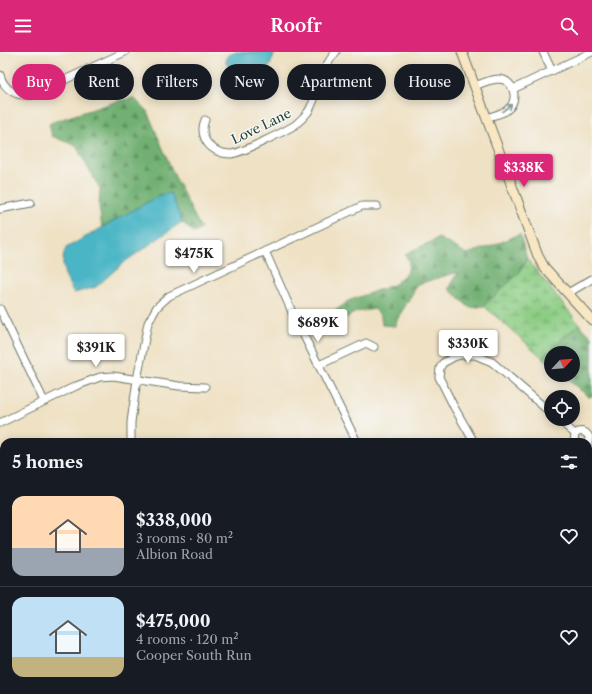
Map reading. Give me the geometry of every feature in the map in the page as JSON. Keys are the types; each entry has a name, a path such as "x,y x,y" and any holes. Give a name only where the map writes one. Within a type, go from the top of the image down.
{"street":[{"path":"0,75 4,84 11,91 23,96 32,95 125,52"},
{"name":"Love Lane","path":"204,120 202,130 206,141 213,148 224,153 231,154 241,151 288,129 300,121 307,113 326,67 336,52"},
{"path":"462,52 536,252 544,267 592,320"},
{"path":"543,52 552,71"},
{"path":"513,89 592,52"},
{"path":"475,86 491,80 500,79 508,82 513,89 514,100 509,108 504,112 487,118"},
{"path":"0,209 31,203"},
{"path":"131,438 131,422 137,380 148,322 162,301 169,296 362,206 376,206"},
{"path":"265,251 355,438"},
{"path":"568,293 592,279"},
{"path":"0,309 44,401"},
{"path":"319,365 366,343 374,347"},
{"path":"472,438 461,421 439,377 440,368 443,363 454,357 461,355 475,355 492,362 544,407"},
{"path":"0,423 44,401 100,377 113,376 179,386 205,387"},
{"path":"564,426 574,438 580,432 585,432 589,438"}],"green space":[{"path":"134,98 147,111 175,177 201,229 194,233 182,222 171,194 160,195 102,228 99,206 100,189 76,146 52,136 49,124 118,101 134,100"},
{"path":"520,234 527,259 520,272 484,306 470,308 449,289 458,272 418,284 398,318 395,326 382,325 381,316 375,309 356,312 315,334 311,330 309,324 331,314 348,301 395,284 408,271 409,261 405,254 439,238 467,254 492,246"},
{"path":"527,259 579,324 554,346 544,346 544,355 542,357 484,306 520,272"},
{"path":"579,324 592,337 592,396 589,397 571,382 580,382 580,346 554,346"}],"water":[{"path":"236,52 275,52 271,64 227,64 227,56"},
{"path":"171,193 182,222 123,263 96,287 74,293 68,282 63,266 66,248 160,195"}]}
